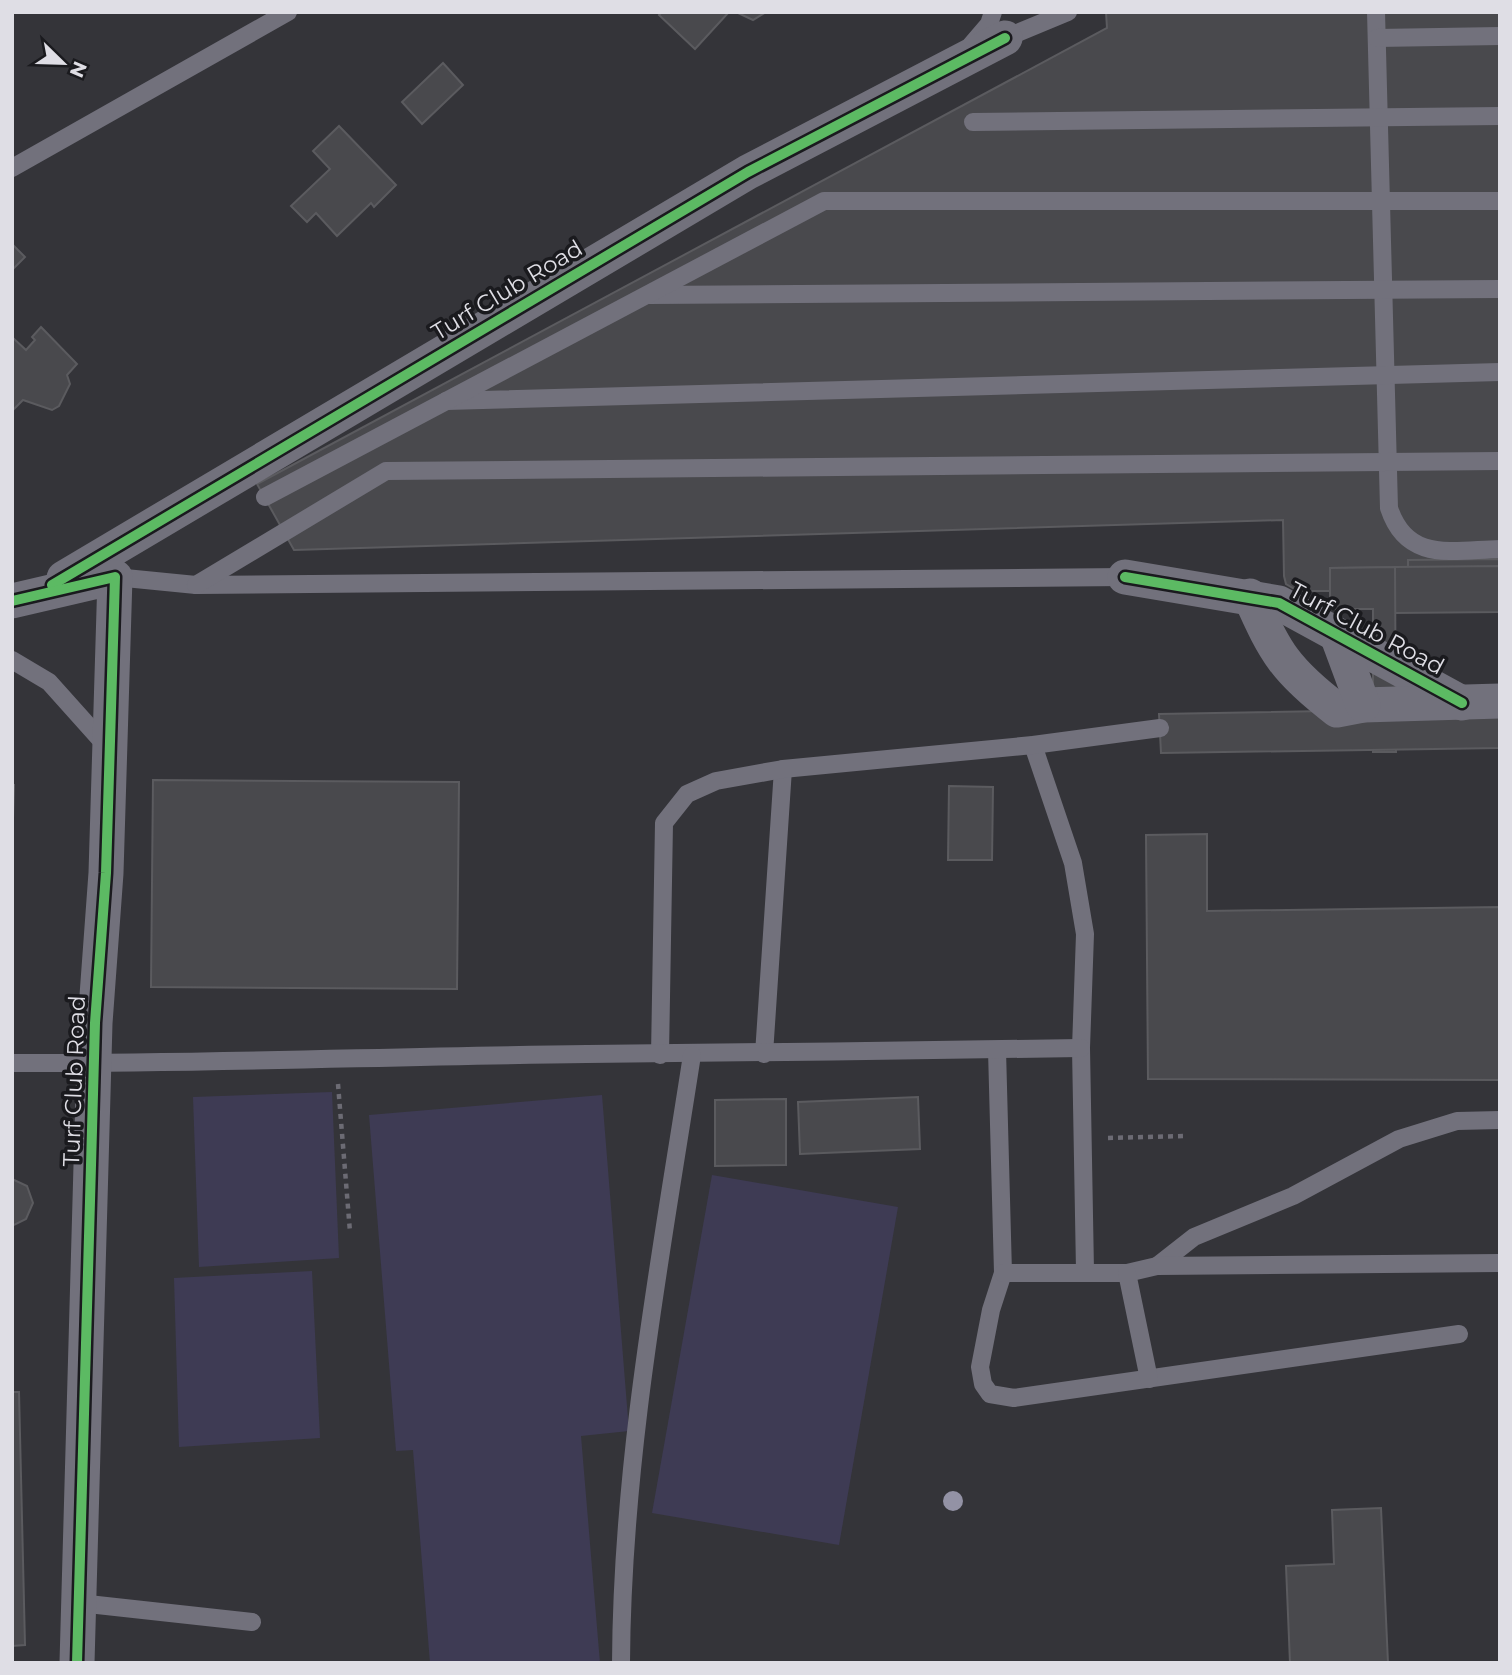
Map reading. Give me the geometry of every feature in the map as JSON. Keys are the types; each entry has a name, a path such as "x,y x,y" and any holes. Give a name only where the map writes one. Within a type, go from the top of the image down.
{"street":[{"name":"Turf Club Road","path":"21,591 748,172 953,67 999,25"},
{"name":"Turf Club Road","path":"1125,577 1279,603 1462,703"},
{"name":"Turf Club Road","path":"21,591 115,578 112,752 94,1064 77,1663"},
{"name":"Turf Club Road","path":"1250,596 1274,650 1304,685 1337,710 1363,705 1500,701"},
{"name":"Turf Club Road","path":"1337,635 1363,705"}],"lane":[{"path":"12,168 288,12"},
{"path":"999,25 1068,12"},
{"path":"1376,12 1388,508 1403,537 1417,547 1439,550 1500,549"},
{"path":"1377,38 1500,36"},
{"path":"973,122 1500,116"},
{"path":"265,497 824,201 1500,201"},
{"path":"645,295 1500,289"},
{"path":"443,402 1500,372"},
{"path":"196,585 386,471 1500,461"},
{"name":"Turf Club Road","path":"115,578 196,585 1125,577"},
{"path":"12,660 49,682 112,752"},
{"path":"660,1055 664,823 687,794 716,782 783,769 1034,745 1160,728"},
{"path":"1034,745 1073,863 1085,933 1081,1048 1085,1271"},
{"path":"764,1054 783,769"},
{"path":"12,1063 94,1064 1081,1048"},
{"path":"997,1050 1003,1273 990,1310 980,1367 983,1384 990,1394 1014,1398 1459,1334"},
{"path":"621,1663 621,1569 650,1321 692,1055"},
{"path":"1157,1266 1194,1237 1293,1196 1399,1139 1457,1121 1500,1120"},
{"path":"1003,1273 1127,1273 1157,1266 1500,1263"},
{"path":"1127,1273 1149,1379"},
{"path":"79,1603 252,1622"}],"path":[{"path":"337,1059 350,1232"},
{"path":"1083,1139 1187,1136"}],"shaded area":[{"path":"332,1092 339,1258 199,1267 193,1097"},
{"path":"602,1095 629,1431 581,1436 600,1663 430,1663 413,1450 396,1451 369,1115"},
{"path":"712,1175 898,1207 839,1545 652,1513"},
{"path":"312,1271 320,1438 179,1447 174,1278"}],"building":[{"path":"662,12 729,12 695,49 659,15"},
{"path":"736,12 766,12 753,20"},
{"path":"1106,12 1500,12 1500,566 1330,568 1330,591 1298,591 1286,584 1284,576 1283,520 294,550 257,484 1107,28"},
{"path":"443,63 463,85 422,124 402,102"},
{"path":"339,126 396,185 374,207 371,203 337,236 316,213 307,222 291,206 330,169 313,151"},
{"path":"12,244 25,257 12,270"},
{"path":"41,327 77,364 67,375 70,384 59,406 52,410 23,400 12,411 12,337 26,350"},
{"path":"1500,559 1500,601 1408,603 1408,560"},
{"path":"1500,566 1500,612 1395,613 1395,567"},
{"path":"1395,567 1396,752 1373,752 1373,609 1330,609 1330,568"},
{"path":"1500,708 1500,748 1161,753 1159,714"},
{"path":"153,780 459,782 457,989 151,987"},
{"path":"12,785 14,785 12,852"},
{"path":"949,786 993,787 992,860 948,860"},
{"path":"1207,834 1207,911 1500,907 1500,1080 1148,1079 1146,835"},
{"path":"918,1097 920,1149 800,1154 798,1102"},
{"path":"786,1099 786,1165 715,1166 715,1100"},
{"path":"12,1179 27,1186 33,1203 26,1219 12,1226"},
{"path":"12,1392 19,1392 25,1645 12,1646"},
{"path":"1381,1508 1388,1663 1290,1663 1286,1566 1334,1564 1332,1510"}],"cycle path":[{"path":"52,585 748,172 1005,38"},
{"path":"12,601 115,577 106,873 95,1023 77,1663"},
{"path":"1125,577 1279,603 1462,703"}]}
